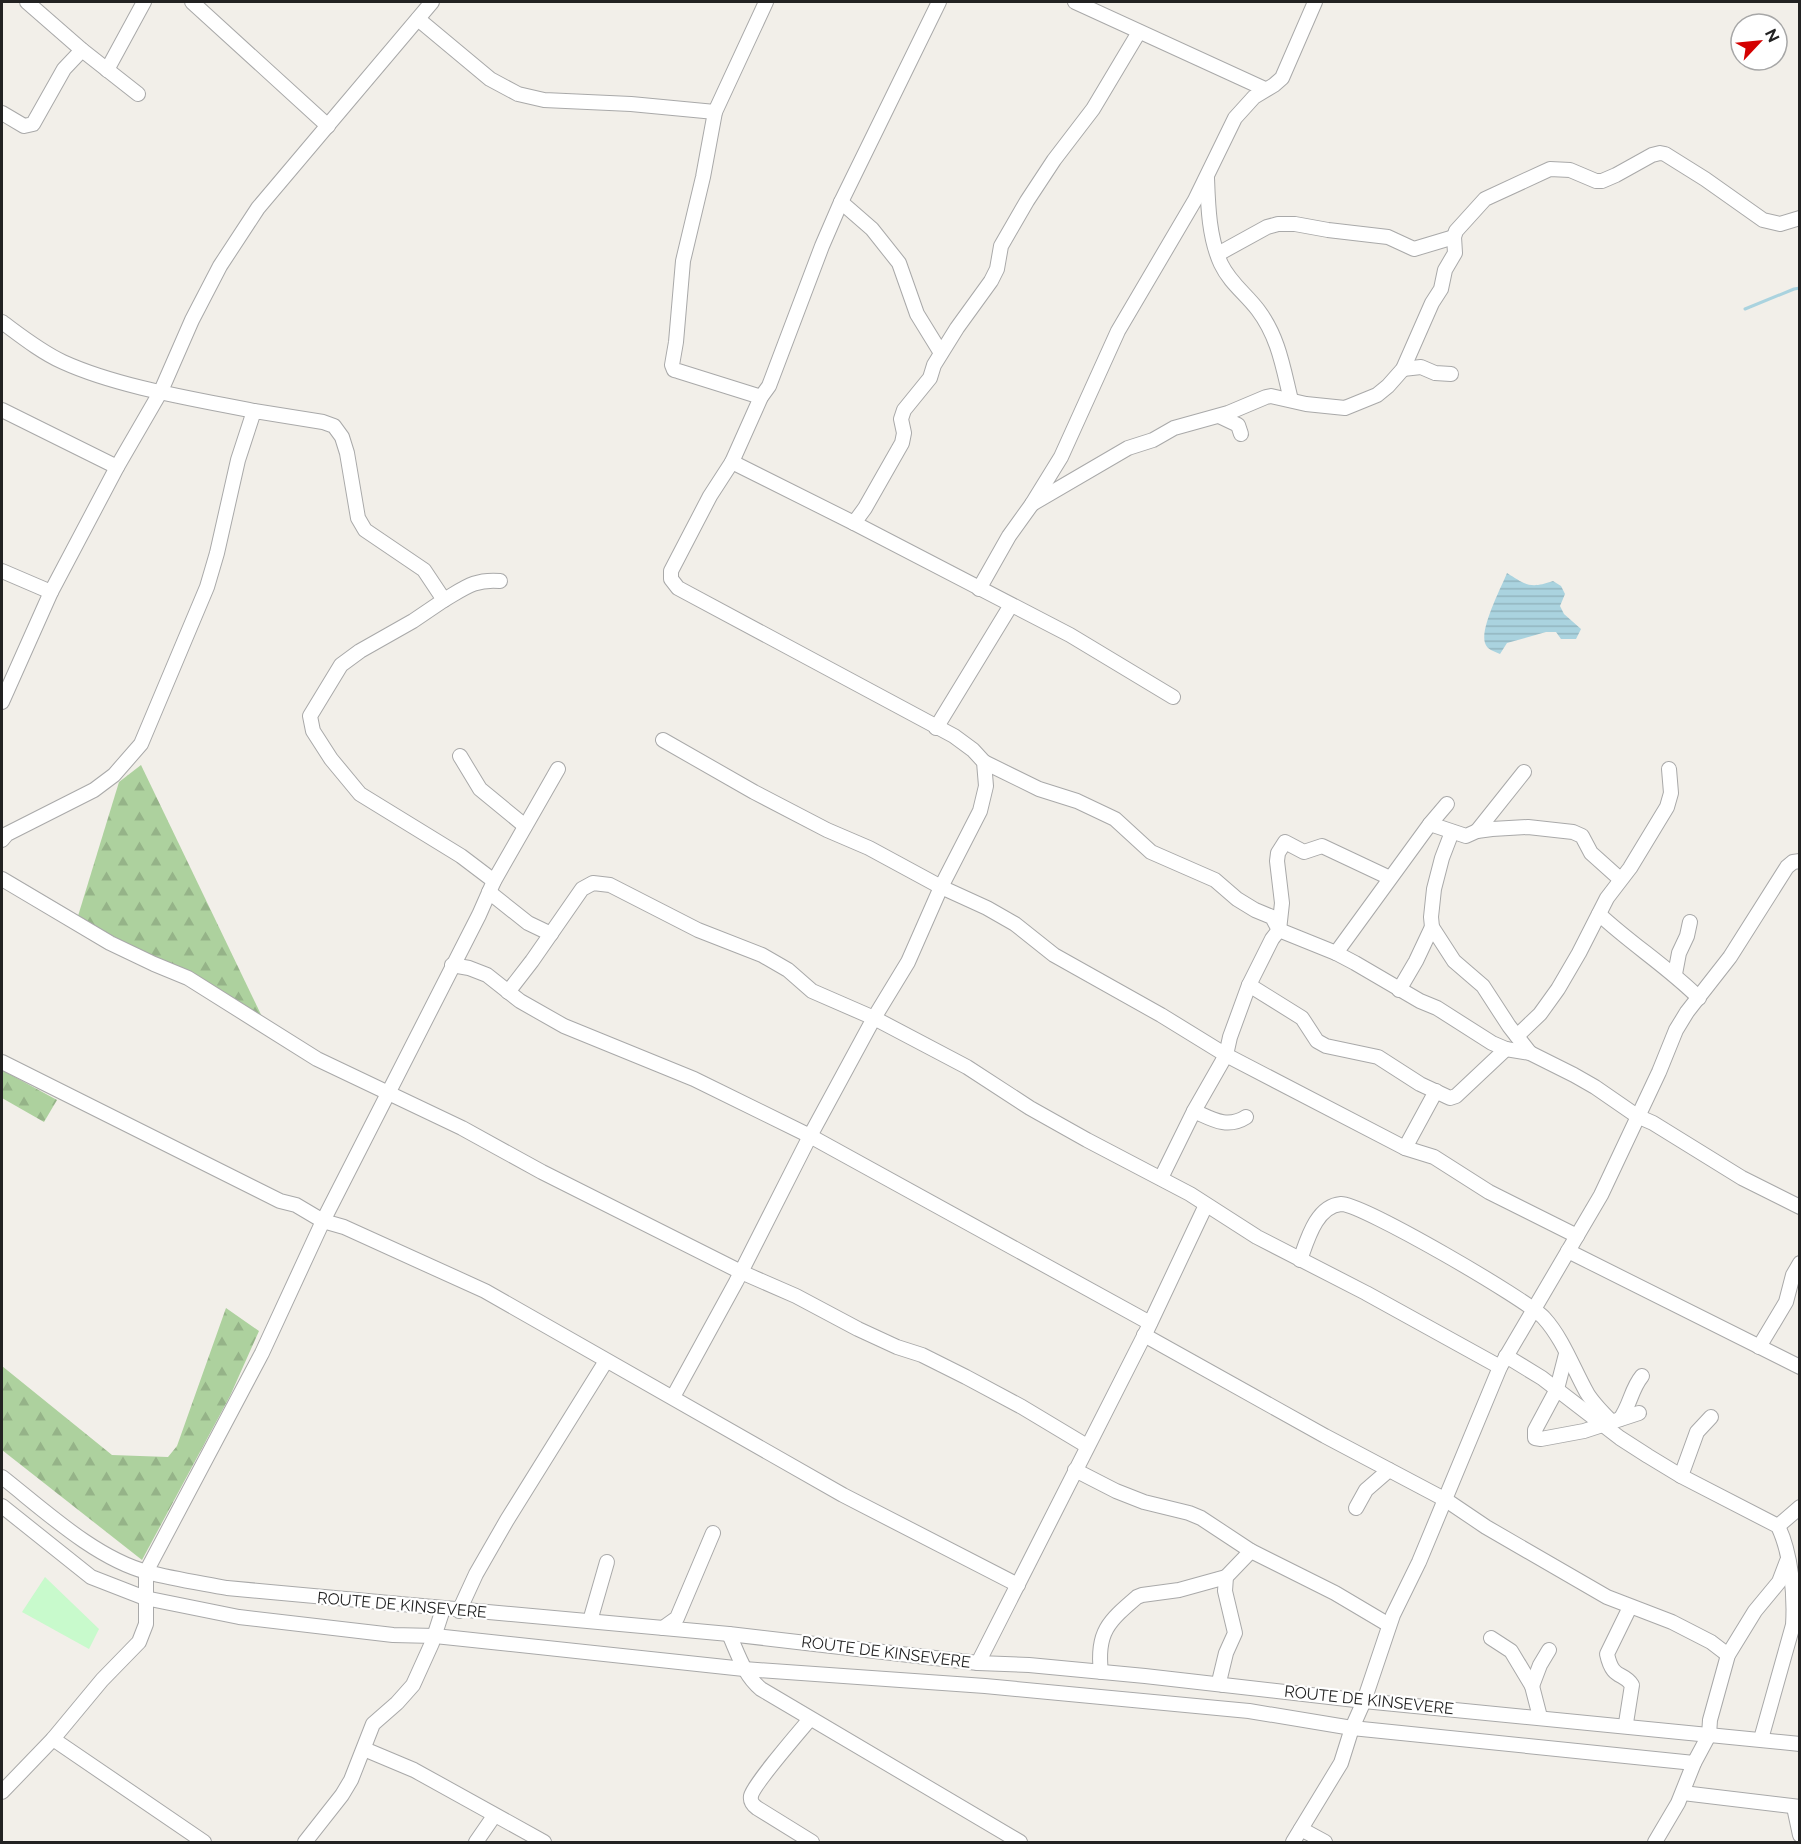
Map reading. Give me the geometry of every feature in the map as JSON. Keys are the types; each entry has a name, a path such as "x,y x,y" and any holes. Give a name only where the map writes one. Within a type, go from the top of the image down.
{"street":[{"path":"27,2 82,50 138,94"},
{"path":"107,70 144,2"},
{"path":"192,2 328,126"},
{"path":"761,397 674,370 672,365 683,261 704,177 715,112 766,2"},
{"path":"939,2 841,202 769,386 761,397 732,462 710,496 671,571 674,585 954,736 973,750 984,762 1039,789 1087,806 1115,819 1151,852 1215,880 1237,899 1272,917 1279,930 1336,953 1398,990 1437,1008 1492,1043 1506,1049 1530,1053 1595,1087 1637,1116 1653,1123 1742,1178 1800,1207"},
{"path":"1075,2 1265,89"},
{"path":"979,589 1009,536 1061,457 1118,331 1195,200 1235,118 1254,97 1282,78 1315,2"},
{"path":"2,702 51,592 117,467 161,392 192,320 220,266 258,208 328,126 423,8 490,79 518,94 544,100 632,104 715,112"},
{"path":"854,523 865,508 902,442 904,433 901,419 904,410 930,378 941,353 991,281 997,269 1001,246 1054,160 1093,110 1139,32"},
{"path":"2,113 24,126 33,124 64,69 82,50"},
{"path":"1032,504 1128,448 1153,440 1174,428 1219,416 1266,397 1338,408 1350,407 1382,391 1403,369 1432,303 1441,289 1445,270 1455,253 1456,231 1485,199 1550,169 1570,170 1596,181 1602,181 1652,154 1660,153 1705,179 1763,220 1780,224 1800,218"},
{"path":"1207,176 1209,213 1218,254 1233,284 1259,311 1278,347 1291,400"},
{"path":"841,202 872,229 899,263 917,314 941,353"},
{"path":"1218,254 1267,227 1278,224 1295,224 1388,237 1414,249 1454,237"},
{"path":"2,322 64,362 103,376 161,392 334,426 342,437 347,453 358,518 365,530 424,570 444,600"},
{"path":"1403,369 1421,367 1435,373 1451,375"},
{"path":"2,410 117,467"},
{"path":"2,840 7,834 94,790 114,775 141,744 207,586 217,553 238,460 254,411"},
{"path":"1219,416 1238,425 1241,434"},
{"path":"732,462 1070,635 1173,697"},
{"path":"2,571 51,592"},
{"path":"500,581 484,580 471,583 413,621 360,651 341,665 310,716 313,731 331,759 360,794 461,856 528,923 551,934"},
{"path":"936,728 1011,605"},
{"path":"663,740 754,792 827,830 869,848 941,887 987,908 1015,924 1054,956 1161,1015 1226,1055 1405,1148 1434,1157 1489,1192 1577,1236"},
{"path":"460,756 480,789 525,826"},
{"path":"673,1397 741,1272 810,1136 874,1018 908,962 941,887 980,811 986,786 984,762"},
{"path":"2,1792 53,1739 102,1680 139,1642 146,1624 146,1572 262,1353 323,1221 492,886 558,769"},
{"path":"1517,1036 1540,1014 1558,989 1607,898 1630,868 1667,807 1671,793 1669,769"},
{"path":"1477,831 1524,772"},
{"path":"1336,953 1447,804"},
{"path":"1430,824 1466,836 1477,831 1528,827 1573,832 1582,836 1591,853 1620,879"},
{"path":"1452,832 1434,889 1432,927 1454,961 1483,986 1530,1053"},
{"path":"1161,1178 1194,1111 1226,1055 1230,1037 1249,985 1272,939 1279,930 1282,903 1277,861 1278,853 1285,842 1304,852 1322,846 1390,878"},
{"path":"1293,1842 1341,1763 1389,1625 1446,1500 1503,1362 1601,1195 1659,1072 1676,1030 1730,957 1787,867 1800,861"},
{"path":"2,879 110,943 188,978 317,1059 388,1095 462,1128 542,1172 741,1272 796,1296 858,1329 897,1347 922,1355 966,1377 1087,1446"},
{"path":"508,992 587,885 600,882 610,885 717,939 762,955 788,970 812,991 874,1018 967,1067 1030,1108 1161,1178 1257,1237 1557,1389 1611,1421"},
{"path":"1599,914 1650,957 1675,974 1699,998"},
{"path":"1675,974 1679,953 1687,936 1690,922"},
{"path":"1398,990 1416,961 1432,927"},
{"path":"452,965 478,970 538,1012 564,1026 694,1079 810,1136 1389,1470 1446,1500 1486,1527 1607,1597 1672,1622 1711,1642 1728,1655"},
{"path":"1249,985 1302,1018 1317,1041 1326,1046 1378,1057 1412,1080 1450,1098 1456,1096 1506,1049"},
{"path":"2,1062 280,1201 296,1205 323,1221 344,1227 485,1291 843,1495 1018,1585"},
{"path":"1405,1148 1436,1091"},
{"path":"1194,1111 1229,1124 1238,1123 1246,1117"},
{"path":"1300,1260 1310,1233 1326,1211 1343,1204 1378,1217 1534,1308 1555,1331 1593,1402 1639,1450 1681,1476 1778,1526 1785,1540 1796,1595 1790,1640 1761,1739"},
{"path":"978,1663 1147,1329 1206,1205"},
{"path":"1568,1251 1800,1366"},
{"path":"1760,1347 1786,1302 1793,1275 1800,1263"},
{"path":"1566,1354 1557,1389 1535,1430 1535,1438 1576,1433 1639,1413"},
{"path":"459,1611 476,1574 507,1520 606,1361"},
{"path":"1611,1421 1627,1410 1633,1390 1642,1376"},
{"path":"1681,1476 1698,1432 1711,1417"},
{"path":"1075,1470 1116,1491 1144,1502 1201,1518 1251,1551 1335,1593 1389,1625"},
{"path":"1356,1508 1366,1490 1389,1470"},
{"name":"ROUTE DE KINSEVERE","path":"2,1478 95,1549 116,1560 146,1572 227,1588 729,1634 978,1663 1101,1672 1364,1701 1628,1725 1800,1744"},
{"path":"2,1506 91,1577 145,1598 239,1617 393,1635 435,1636 744,1669 985,1686 1249,1711 1352,1728 1694,1763"},
{"path":"1778,1526 1798,1511"},
{"path":"663,1628 677,1618 713,1533"},
{"path":"1101,1672 1101,1640 1104,1631 1110,1622 1137,1597 1142,1594 1194,1587 1226,1577 1251,1551"},
{"path":"1655,1842 1660,1837 1683,1793 1694,1763 1709,1735 1710,1720 1728,1655 1755,1611 1779,1582 1788,1559"},
{"path":"590,1622 607,1562"},
{"path":"1224,1685 1219,1682 1220,1673 1235,1633 1225,1591 1226,1577"},
{"path":"1628,1725 1626,1723 1627,1713 1632,1685 1629,1680 1616,1675 1607,1654 1629,1607"},
{"path":"305,1842 351,1780 373,1724 414,1685 435,1636 443,1609"},
{"path":"729,1634 744,1669 752,1682 761,1689 1020,1842"},
{"path":"1491,1638 1511,1651 1532,1686 1540,1717"},
{"path":"1532,1686 1549,1650"},
{"path":"810,1719 750,1798 752,1804 757,1808 812,1842"},
{"path":"53,1739 204,1842"},
{"path":"364,1749 414,1770 544,1842"},
{"path":"1683,1793 1797,1807 1800,1836"},
{"path":"476,1842 494,1816"},
{"path":"1301,1829 1325,1842"}],"green space":[{"path":"141,765 267,1027 78,916 119,782"},
{"path":"2,1070 57,1100 44,1122 2,1098"},
{"path":"226,1308 259,1331 230,1396 142,1560 2,1450 2,1366 112,1455 168,1457 177,1446"},
{"path":"45,1577 99,1629 89,1649 22,1612"}],"water":[{"path":"1507,573 1528,584 1539,585 1553,581 1561,586 1565,594 1560,606 1564,614 1581,629 1576,639 1561,639 1556,632 1546,632 1507,643 1500,654 1487,647 1484,636 1485,628"}],"waterway":[{"path":"1745,309 1800,288"}]}
